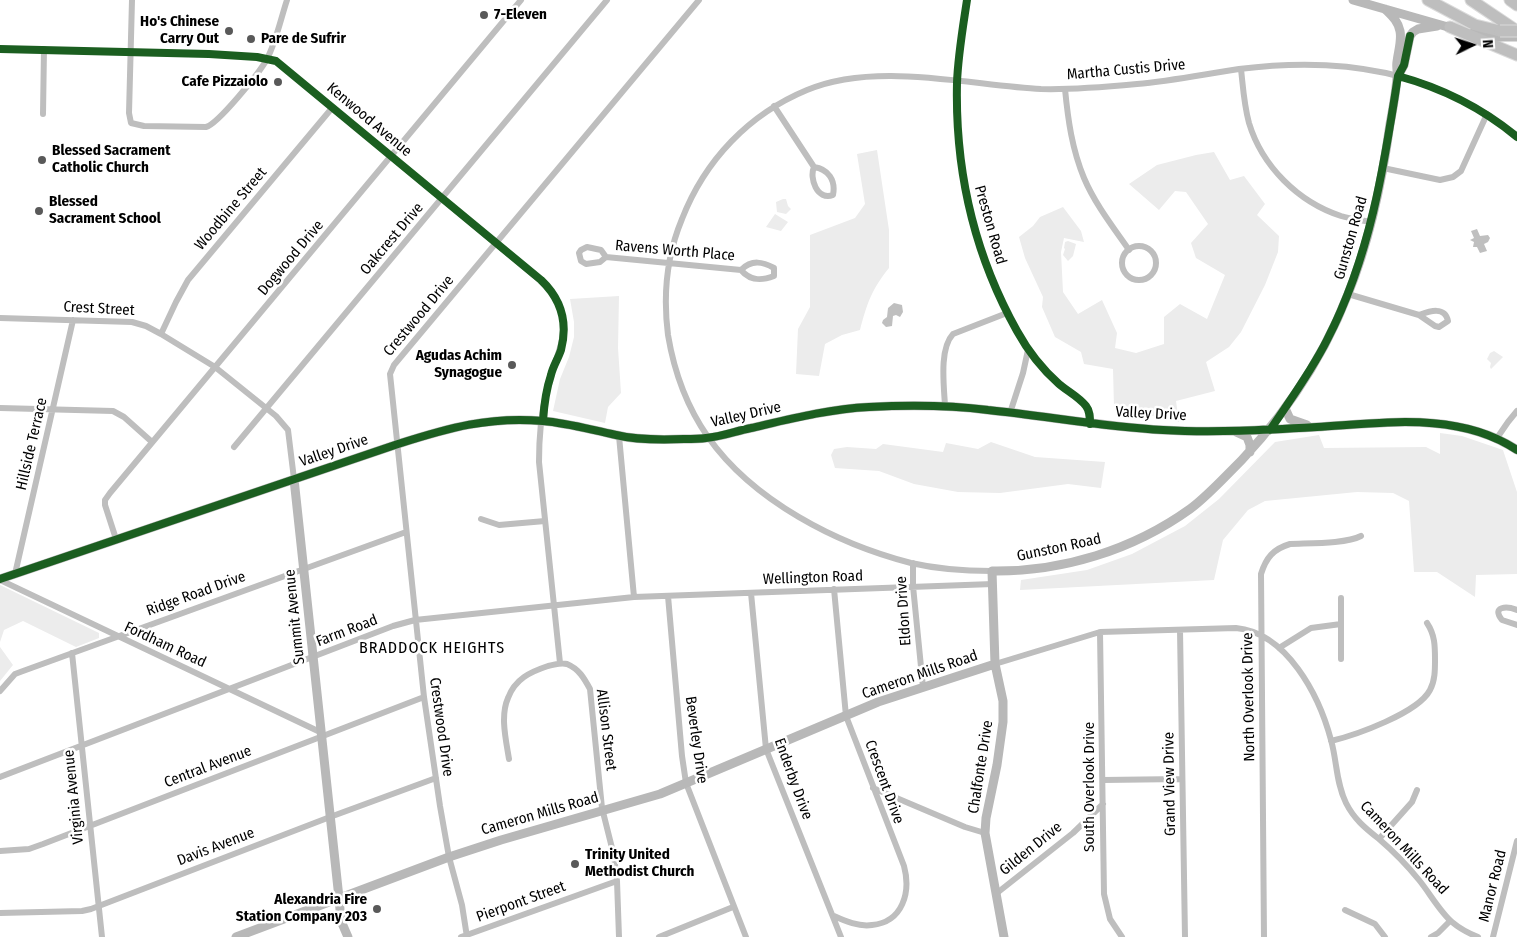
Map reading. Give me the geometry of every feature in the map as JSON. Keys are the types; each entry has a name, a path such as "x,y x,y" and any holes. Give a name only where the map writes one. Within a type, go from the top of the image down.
{"highway":[{"path":"1428,0 1475,25 1516,35"},
{"path":"1471,0 1516,35"},
{"path":"1510,0 1517,5"},
{"path":"1446,26 1517,55"}],"street":[{"path":"132,0 130,122 134,125 144,126 209,127 253,78 267,58 287,0"},
{"name":"Dogwood Drive","path":"116,539 106,510 105,500 521,0"},
{"name":"Oakcrest Drive","path":"234,447 607,0"},
{"name":"Crestwood Drive","path":"465,936 462,905 449,856 424,697 390,374 392,369 496,243 699,0"},
{"name":"Preston Road","path":"967,0 957,81 959,151 967,202 981,252 1007,313 1028,350 1050,376 1085,405 1090,414 1090,424"},
{"path":"1353,0 1446,26 1496,37 1516,35"},
{"name":"Gunston Road","path":"709,438 736,469 753,484 796,515 841,539 913,563 962,570 1012,572 1071,563 1122,547 1155,531 1191,508 1231,472 1270,430 1318,358 1348,294 1371,222 1383,168 1398,76 1396,64 1401,40 1400,32 1394,18 1385,9"},
{"name":"Gunston Road","path":"1398,76 1404,65 1410,36 1418,29 1446,26"},
{"name":"Kenwood Avenue","path":"0,49 209,54 276,60 548,287 561,307 563,340 546,395 543,421"},
{"path":"43,114 44,50"},
{"name":"Martha Custis Drive","path":"709,438 696,419 683,390 670,346 666,314 669,263 678,229 687,206 709,168 740,131 774,106 817,86 848,80 897,76 1040,89 1106,88 1241,69 1290,65 1330,65 1398,76 1443,91 1487,114 1517,137"},
{"path":"1241,69 1249,122 1262,152 1277,173 1288,185 1315,204 1342,216 1371,222"},
{"path":"1064,89 1067,119 1072,142 1084,179 1105,216 1129,250"},
{"path":"774,106 814,167 812,176 817,189 824,195 829,196 833,194 834,184 830,176 821,168 814,167"},
{"name":"Woodbine Street","path":"161,334 188,280 332,108"},
{"path":"1383,168 1440,180 1452,177 1461,171 1487,114"},
{"path":"1142,246 1151,250 1156,266 1150,276 1145,279 1134,280 1125,272 1122,261 1129,250 1142,246"},
{"name":"Ravens Worth Place","path":"606,257 742,270 748,276 760,280 774,276 775,272 774,268 759,262 748,264 742,270"},
{"path":"1348,294 1419,315"},
{"path":"945,406 945,350 949,339 958,332 1007,313"},
{"name":"Crest Street","path":"0,318 132,322 146,326 161,334 216,367"},
{"name":"Hillside Terrace","path":"15,574 73,320"},
{"path":"1010,412 1024,373 1028,350"},
{"name":"Summit Avenue","path":"216,367 276,416 288,430 341,921 348,937"},
{"name":"Valley Drive","path":"0,580 398,444 450,428 496,420 543,421 619,436 660,439 709,438 809,415 845,409 888,406 945,406 1010,412 1090,424 1164,430 1270,430 1372,423 1430,423 1468,428 1498,438 1517,450"},
{"path":"0,408 113,411 124,417 152,442"},
{"path":"1285,408 1290,419 1315,427"},
{"path":"1498,438 1517,411"},
{"path":"509,759 504,712 512,689 525,675 560,663 540,462 540,436 543,421"},
{"path":"1231,430 1247,437 1250,452"},
{"path":"619,436 634,597"},
{"path":"482,519 499,525 545,522"},
{"name":"Ridge Road Drive","path":"0,691 15,674 406,532"},
{"name":"North Overlook Drive","path":"1264,937 1261,574 1267,558 1276,550 1290,544 1345,541 1361,536"},
{"name":"Eldon Drive","path":"913,563 913,586 923,687"},
{"name":"Chalfonte Drive","path":"992,571 995,664 1003,701 1003,722 985,833 1004,937"},
{"name":"Fordham Road","path":"0,580 230,689 320,734"},
{"name":"Wellington Road","path":"634,597 993,584"},
{"name":"Crescent Drive","path":"834,589 846,716 904,866 907,881 906,896 902,905 892,917 878,924 870,926 858,924 834,916"},
{"name":"Enderby Drive","path":"751,593 766,749 841,937"},
{"name":"Beverley Drive","path":"668,596 686,783 746,937"},
{"name":"Farm Road","path":"0,778 393,626 415,620 634,597"},
{"path":"1340,598 1341,659"},
{"path":"1517,610 1505,606 1499,610 1502,620 1517,625"},
{"path":"1332,741 1373,727 1412,708 1429,693 1435,674 1435,641 1433,632 1427,623"},
{"path":"1279,648 1311,628 1341,624"},
{"name":"Cameron Mills Road","path":"236,937 449,856 645,799 878,702 995,664 1100,632 1236,628 1248,629 1261,635 1279,648 1302,673 1313,692 1332,741 1339,783 1345,801 1358,822 1379,839 1420,880 1450,920 1468,933 1478,937"},
{"name":"Grand View Drive","path":"1180,630 1185,937"},
{"name":"South Overlook Drive","path":"1100,632 1104,894 1110,919 1122,937"},
{"name":"Virginia Avenue","path":"72,654 102,937"},
{"name":"Allison Street","path":"560,663 576,668 582,674 590,689 603,810 614,856 617,881 619,937"},
{"name":"Central Avenue","path":"0,851 28,849 320,734 424,697"},
{"name":"Davis Avenue","path":"0,913 82,911 436,778"},
{"path":"1103,780 1182,779"},
{"path":"873,788 965,827 985,833"},
{"path":"1379,839 1412,802 1417,790"},
{"name":"Gilden Drive","path":"997,893 1066,838 1103,804"},
{"name":"Manor Road","path":"1493,937 1517,841"},
{"name":"Pierpont Street","path":"465,936 617,881"},
{"path":"659,937 733,907"},
{"path":"1345,910 1375,924 1385,937"},
{"path":"1431,937 1438,933 1450,920"}],"shaded area":[{"path":"877,150 889,230 889,268 871,297 860,330 842,335 825,344 819,376 796,374 798,329 810,307 810,235 855,218 865,204 857,154"},
{"path":"1214,152 1230,180 1244,176 1265,204 1257,215 1279,236 1278,252 1265,285 1241,332 1229,347 1206,362 1215,391 1176,401 1179,422 1114,407 1113,369 1084,364 1081,352 1055,337 1042,307 1043,297 1025,258 1019,237 1033,226 1040,217 1063,207 1081,231 1084,242 1064,238 1061,252 1063,292 1078,314 1102,300 1117,333 1115,348 1136,353 1164,344 1164,317 1180,304 1207,319 1225,275 1196,258 1191,243 1208,224 1186,192 1175,191 1159,210 1129,184 1157,165"},
{"path":"786,199 791,209 786,214 777,212 776,202"},
{"path":"775,214 788,222 781,231 766,227"},
{"path":"1477,229 1480,236 1488,235 1490,238 1484,244 1487,251 1480,253 1477,247 1473,247 1474,242 1470,240 1474,238 1471,231"},
{"path":"1068,241 1076,244 1073,256 1068,261 1063,255 1065,242"},
{"path":"619,296 618,348 621,393 608,407 605,423 553,411 560,379 569,357 574,337 574,322 570,299"},
{"path":"894,303 902,305 903,312 900,317 893,316 892,326 886,327 882,323 883,320 887,317 888,308"},
{"path":"1494,351 1503,357 1491,369 1491,363 1487,359 1490,353"},
{"path":"1440,433 1462,436 1503,450 1517,492 1517,574 1476,575 1475,597 1437,572 1414,572 1409,501 1393,493 1357,492 1265,501 1248,510 1223,540 1214,580 1020,590 1021,580 1087,570 1132,554 1185,526 1219,499 1275,442 1319,435 1324,448 1426,447 1440,454"},
{"path":"991,442 1035,457 1105,462 1101,488 1068,484 1000,493 958,492 914,484 879,471 835,468 831,455 834,449 847,447 876,449 883,444 943,452 946,443 978,449"},
{"path":"0,585 99,633 99,638 76,647 23,621 4,630 0,642"},
{"path":"0,647 13,665 0,681"}],"cycle path":[{"path":"967,0 958,62 957,116 959,148 970,211 989,272 1021,338 1047,372 1086,406 1089,412 1090,424"},
{"path":"1270,430 1321,352 1342,309 1354,277 1365,244 1381,178 1398,76 1404,65 1410,36"},
{"path":"0,49 209,54 257,57 276,61 541,280 554,295 561,312 564,330 561,350 548,386 543,421"},
{"path":"1398,76 1430,86 1460,100 1489,116 1517,137"},
{"path":"0,579 398,444 452,428 505,420 552,422 641,439 695,439 717,436 824,412 869,407 928,406 973,408 1141,429 1182,431 1240,431 1368,423 1420,422 1471,429 1517,450"}],"place":[{"name":"7-Eleven","path":"484,15"},
{"name":"Ho's Chinese Carry Out","path":"229,31"},
{"name":"Pare de Sufrir","path":"251,39"},
{"name":"Cafe Pizzaiolo","path":"278,82"},
{"name":"Blessed Sacrament Catholic Church","path":"42,160"},
{"name":"Blessed Sacrament School","path":"39,211"},
{"name":"Agudas Achim Synagogue","path":"512,365"},
{"name":"Trinity United Methodist Church","path":"575,864"},
{"name":"Alexandria Fire Station Company 203","path":"377,909"}],"district":[{"name":"BRADDOCK HEIGHTS","path":"432,649"}]}
